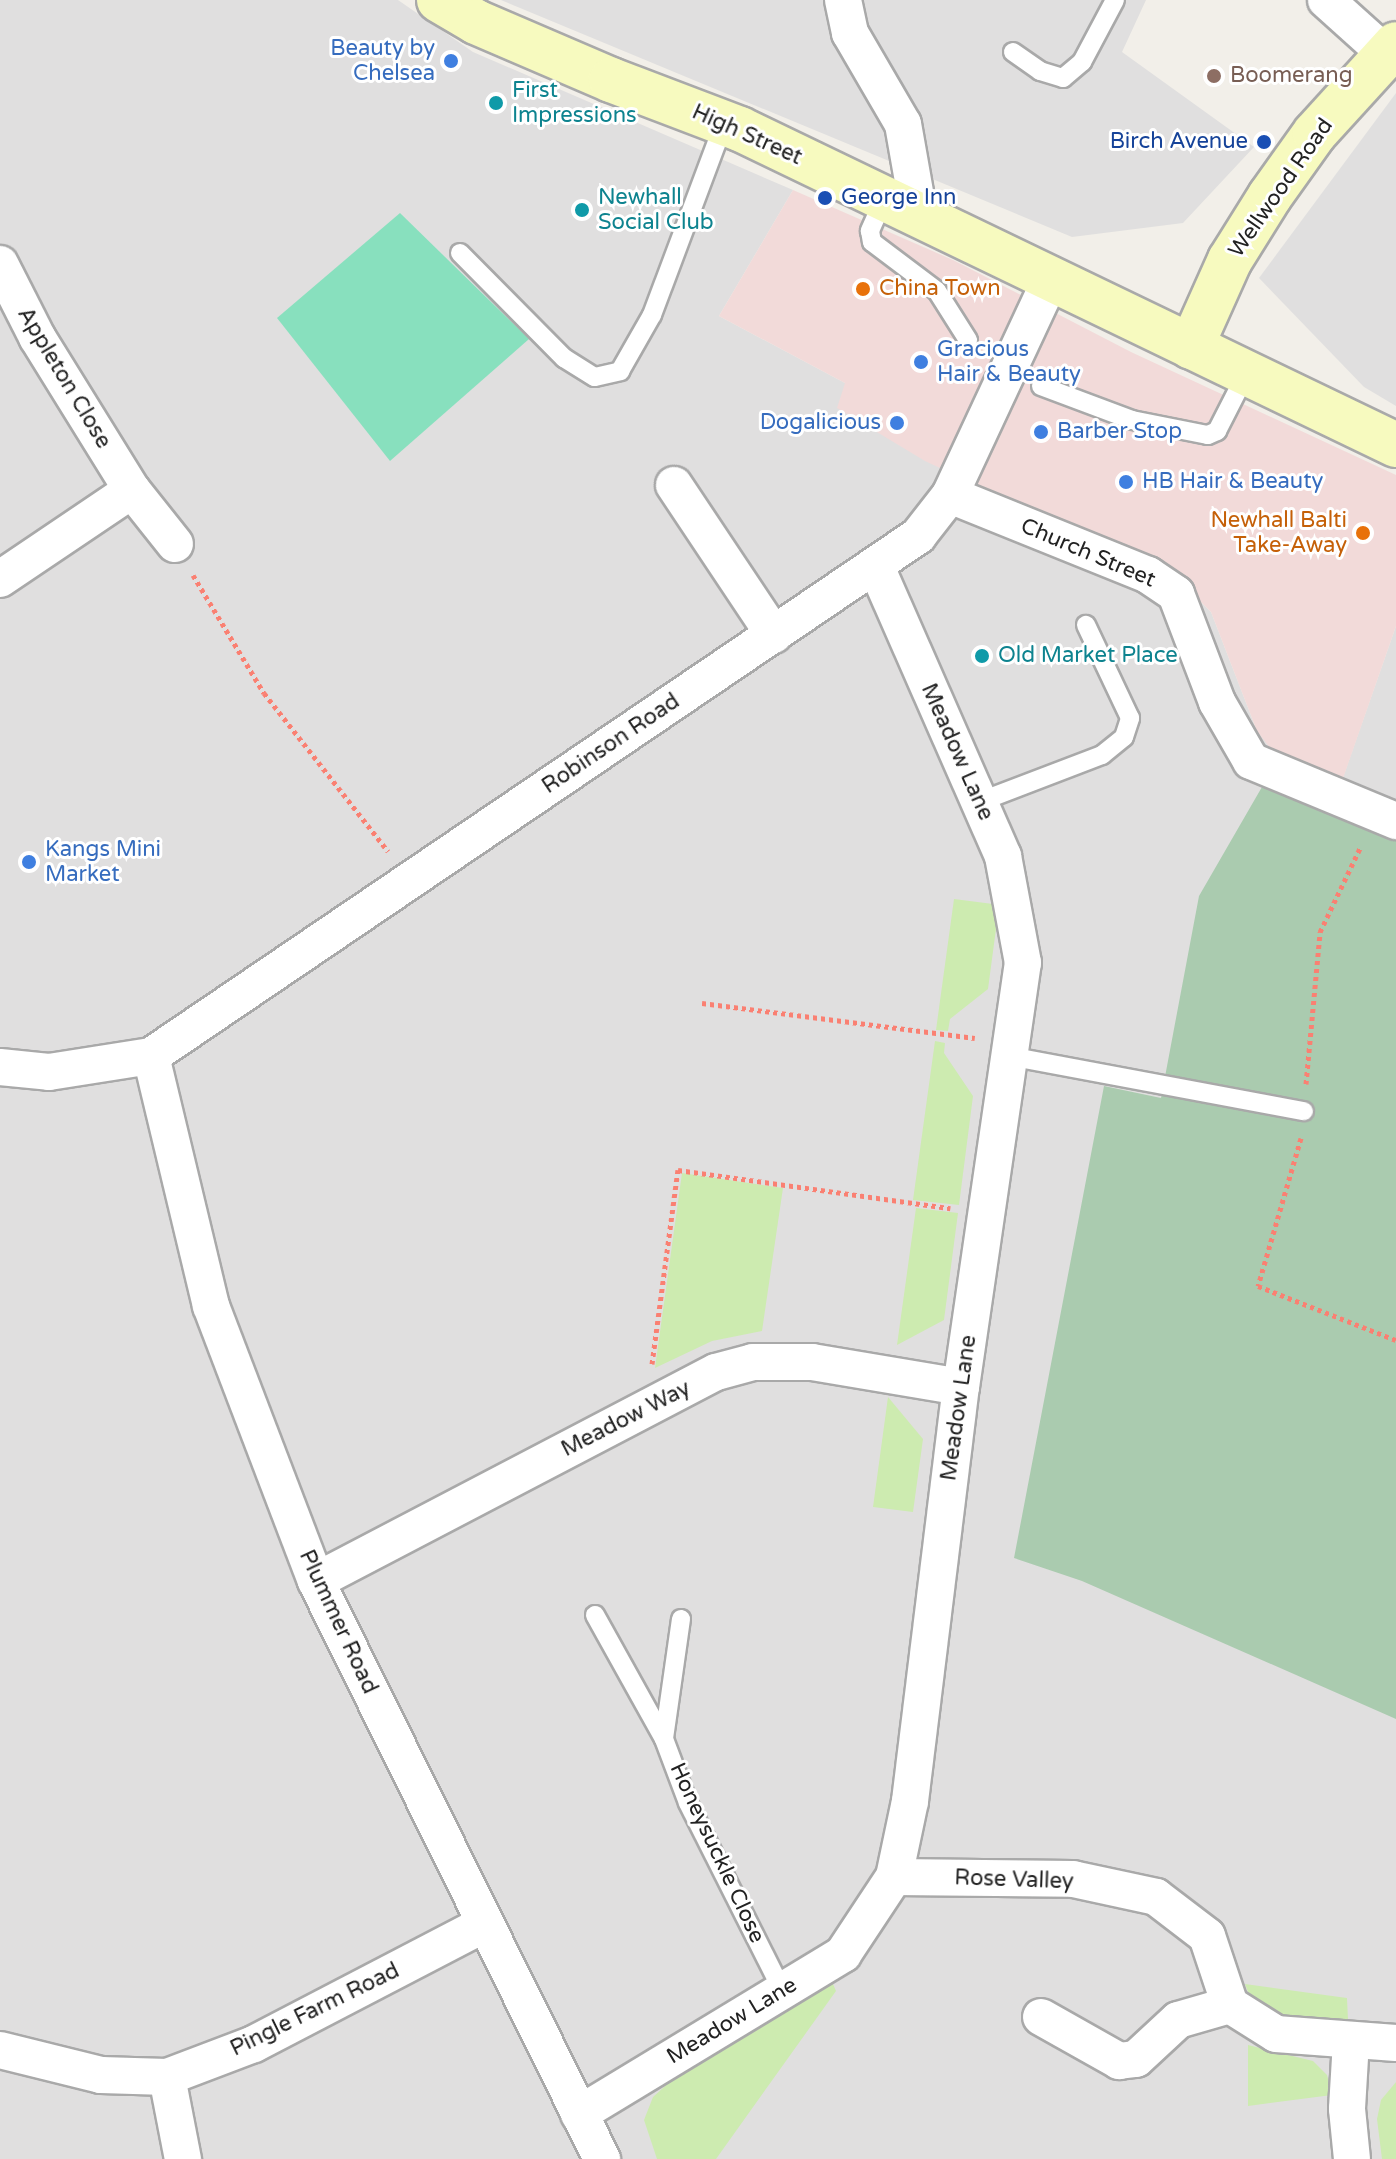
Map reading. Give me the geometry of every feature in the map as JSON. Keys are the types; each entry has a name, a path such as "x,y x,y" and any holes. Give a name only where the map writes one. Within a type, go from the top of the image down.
{"main road":[{"name":"High Street","path":"439,0 476,22 724,123 1191,347"},
{"name":"Wellwood Road","path":"1191,347 1230,260 1270,196 1315,133 1391,49"},
{"path":"1191,347 1396,445"}],"street":[{"path":"843,0 850,33 903,124 901,207"},
{"path":"1326,0 1391,49"},
{"name":"Appleton Close","path":"0,264 37,337 132,490 175,544"},
{"name":"Robinson Road","path":"0,1067 49,1072 151,1056 918,536 950,495 1050,281"},
{"path":"674,485 774,635"},
{"path":"0,579 132,490"},
{"name":"Church Street","path":"950,495 1148,575 1176,594 1217,702 1251,761 1396,821"},
{"name":"Meadow Lane","path":"579,2114 843,1954 894,1877 910,1801 961,1387 1023,963 1003,856 876,566"},
{"name":"Plummer Road","path":"151,1056 211,1306 316,1581 483,1925 602,2159"},
{"name":"Meadow Way","path":"316,1581 716,1372 753,1362 812,1362 961,1387"},
{"name":"Rose Valley","path":"894,1877 1073,1879 1156,1897 1207,1936 1230,2005"},
{"name":"Pingle Farm Road","path":"0,2050 101,2075 167,2077 254,2044 483,1925"},
{"path":"1041,2017 1119,2061 1136,2059 1178,2020 1230,2005 1276,2034 1396,2043"},
{"path":"1351,2041 1347,2109 1352,2159"},
{"path":"167,2077 183,2159"}],"lane":[{"path":"1013,52 1040,71 1063,78 1082,62 1115,0"},
{"path":"460,253 564,358 595,377 620,371 652,315 724,123"},
{"path":"901,207 870,231 872,242 937,291 968,340"},
{"path":"1041,386 1132,420 1208,435 1217,431 1246,374"},
{"path":"979,802 1102,755 1124,737 1130,718 1086,625"},
{"path":"1010,1050 1304,1111"},
{"path":"595,1615 664,1739"},
{"name":"Honeysuckle Close","path":"681,1619 664,1739 688,1803 782,1990"}],"path":[{"path":"175,544 264,693 410,880"},
{"path":"702,1003 1010,1050"},
{"path":"646,1408 678,1170 987,1213"}],"shaded area":[{"path":"0,0 398,0 473,52 793,190 719,316 845,383 1177,578 1211,612 1257,731 1340,786 1396,626 1396,2159 0,2159"},
{"path":"501,0 1146,0 1122,52 1254,147 1183,223 1072,237"},
{"path":"1396,93 1396,406 1364,387 1259,278"},
{"path":"793,190 953,260 1131,352 1396,475 1396,626 1340,787 1274,753 1257,731 1211,612 1177,578 925,461 837,408 845,383 719,316"}],"green space":[{"path":"400,213 529,339 390,461 277,318"},
{"path":"1266,780 1396,838 1396,1719 1082,1581 1014,1558 1104,1086 1161,1098 1199,896"},
{"path":"954,899 993,904 998,914 988,989 950,1019 948,1031 936,1030"},
{"path":"935,1041 945,1043 944,1053 973,1096 959,1205 913,1200"},
{"path":"682,1173 783,1188 762,1331 712,1341 655,1368"},
{"path":"916,1208 958,1213 944,1320 897,1345"},
{"path":"888,1397 923,1439 913,1512 873,1507"},
{"path":"830,1977 836,1991 716,2159 657,2159 644,2120 653,2097 674,2078 671,2069"},
{"path":"1245,1984 1347,1998 1348,2020 1275,2017 1251,2000"},
{"path":"1248,2045 1313,2061 1327,2075 1332,2095 1248,2106"},
{"path":"1396,2082 1396,2159 1382,2159 1377,2119 1381,2100"}],"place":[{"name":"Beauty by Chelsea","path":"451,61"},
{"name":"Boomerang","path":"1214,76"},
{"name":"First Impressions","path":"496,103"},
{"name":"Birch Avenue","path":"1264,142"},
{"name":"George Inn","path":"825,198"},
{"name":"Newhall Social Club","path":"582,210"},
{"name":"China Town","path":"863,289"},
{"name":"Gracious Hair & Beauty","path":"921,362"},
{"name":"Dogalicious","path":"897,423"},
{"name":"Barber Stop","path":"1041,432"},
{"name":"HB Hair & Beauty","path":"1126,482"},
{"name":"Newhall Balti Take-Away","path":"1363,533"},
{"name":"Old Market Place","path":"982,656"},
{"name":"Kangs Mini Market","path":"29,862"}]}
